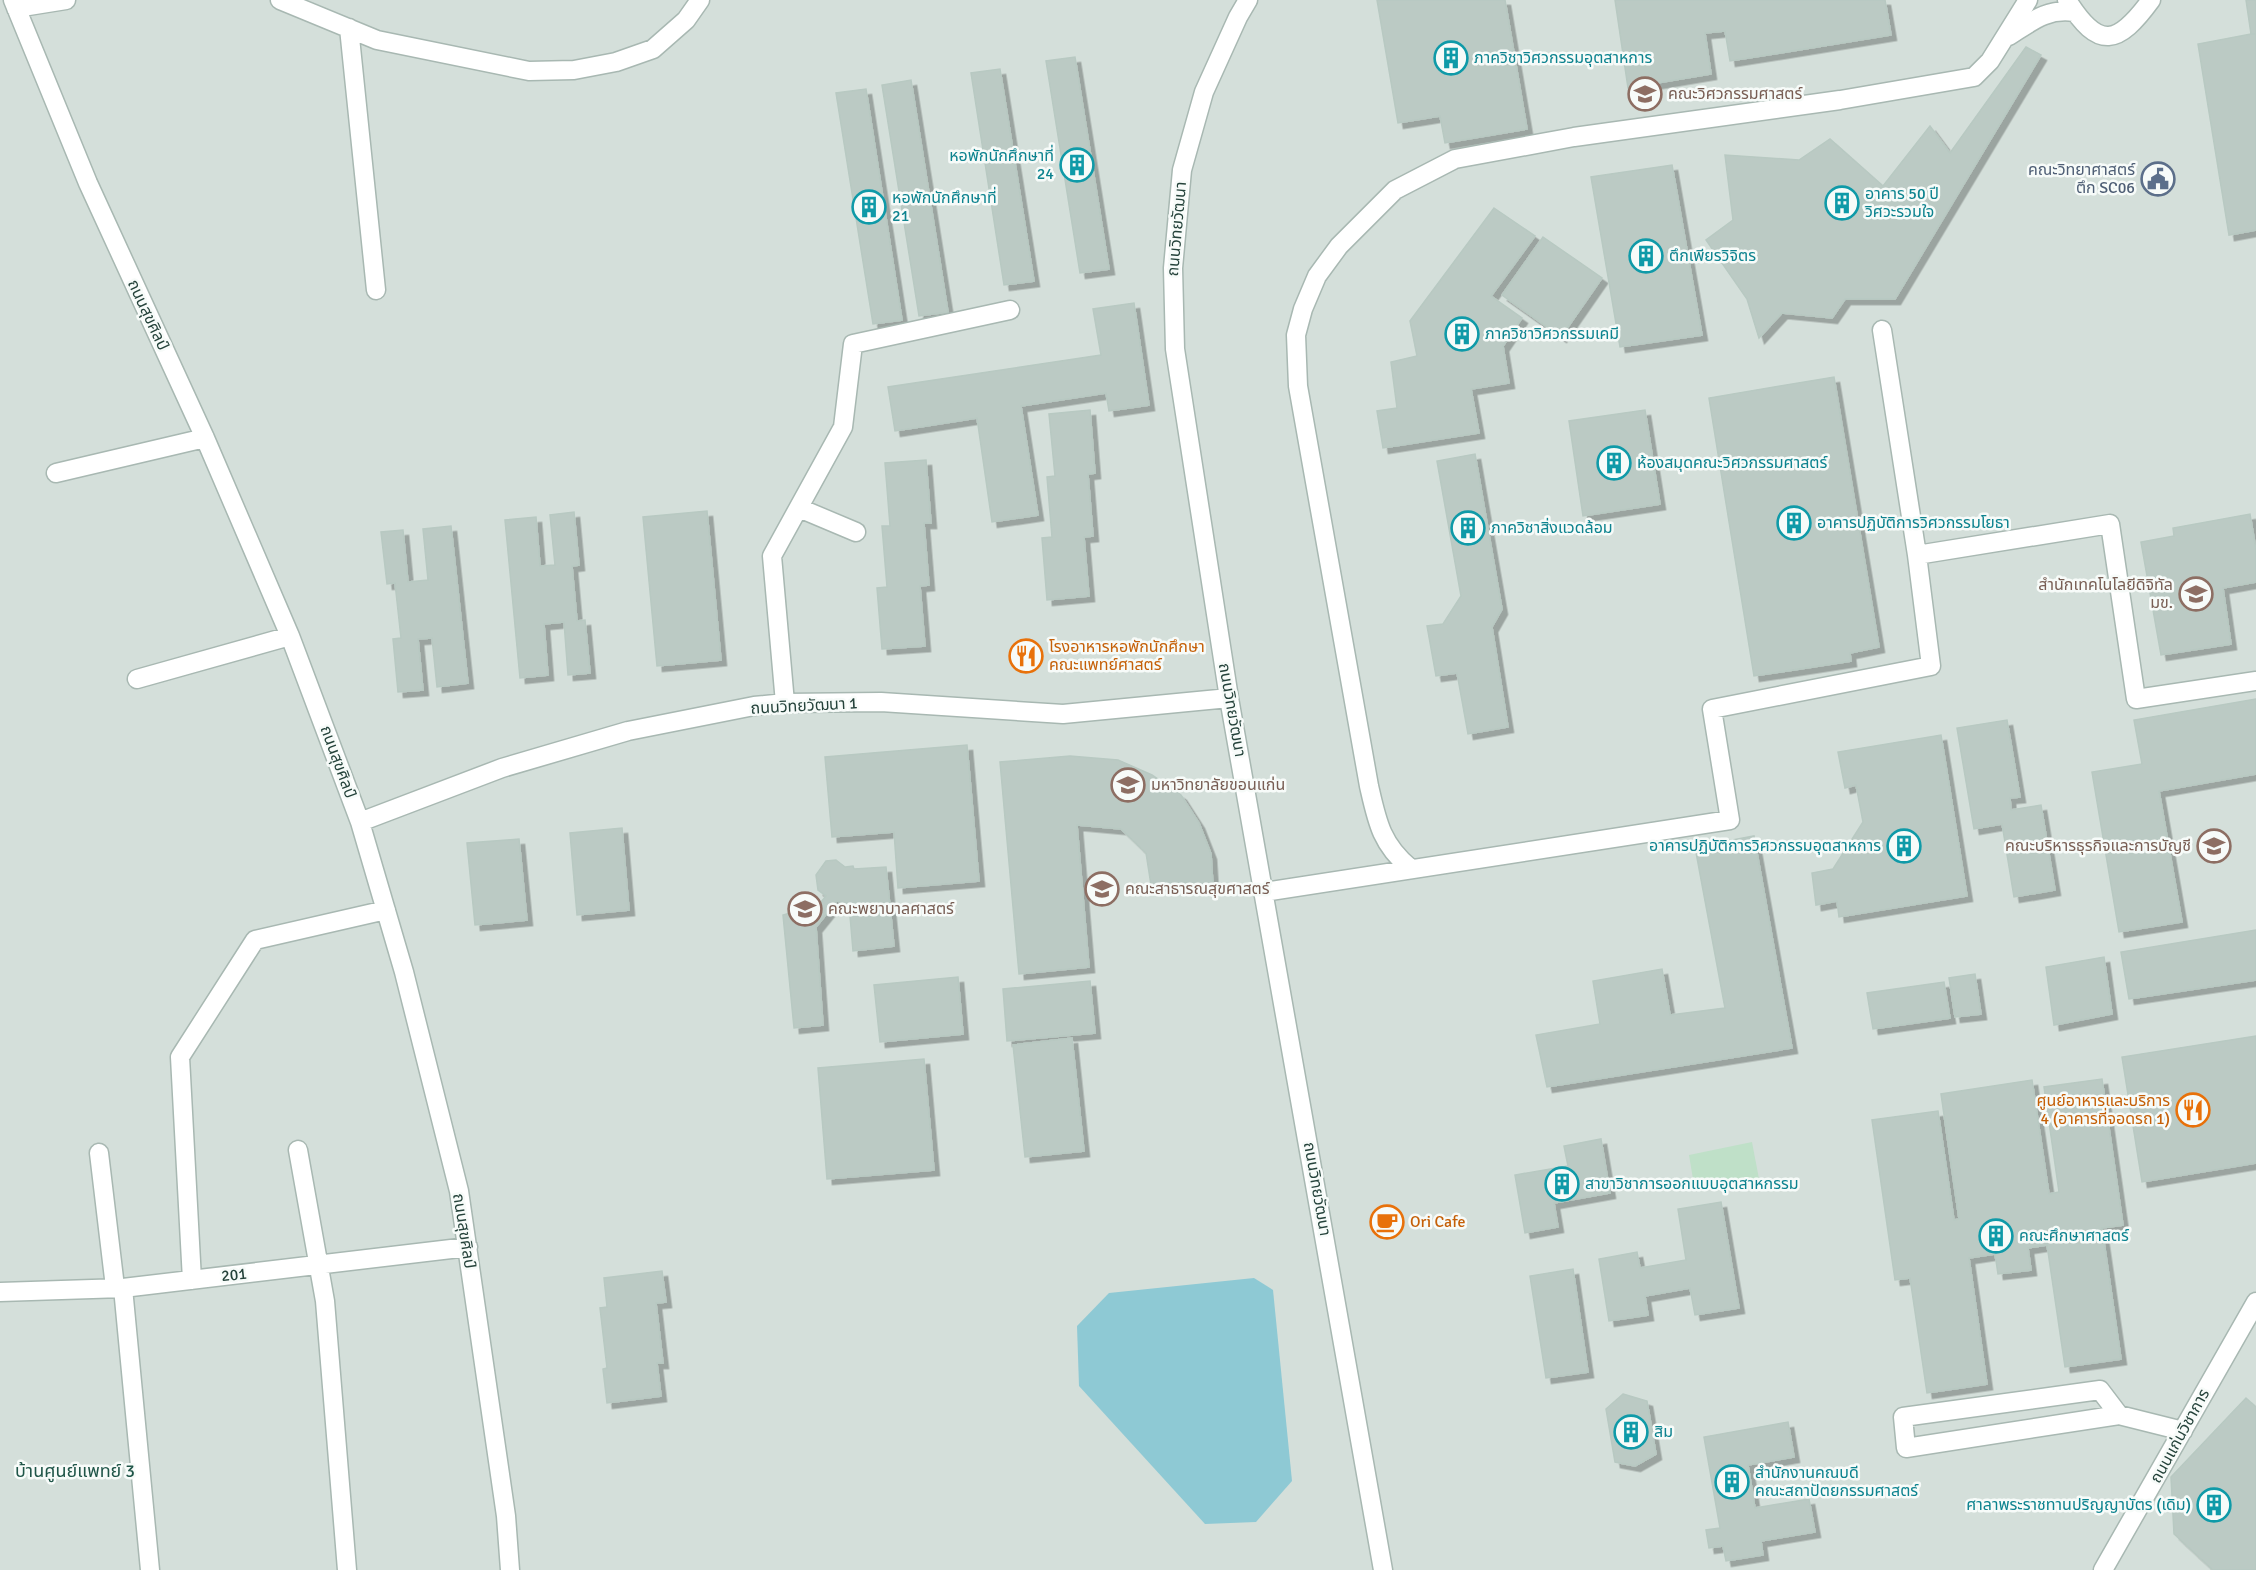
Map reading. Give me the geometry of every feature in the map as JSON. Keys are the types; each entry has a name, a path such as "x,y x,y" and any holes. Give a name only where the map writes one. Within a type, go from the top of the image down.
{"street":[{"path":"15,4 66,0"},
{"path":"280,0 377,40 529,71 574,70 616,62 653,49 686,20 700,0"},
{"name":"ถนนวิทยวัฒนา","path":"1248,0 1204,92 1182,170 1173,268 1175,349 1229,698 1383,1570"},
{"path":"1410,868 1392,853 1378,826 1304,432 1298,386 1296,335 1303,309 1317,276 1339,246 1395,190 1455,159 1574,137 1961,81 1974,77 1990,61 2028,0"},
{"path":"2005,39 2040,15 2071,6 2086,28 2101,35 2121,34 2132,25 2151,0"},
{"name":"ถนนสุขศิลป์","path":"15,4 88,183 205,438 290,636 360,822 386,910 459,1191 506,1516 510,1570"},
{"path":"349,28 376,290"},
{"path":"785,703 772,556 843,427 853,344 1010,310"},
{"path":"1264,892 1730,820 1712,709 1931,666 1917,555 1882,330"},
{"path":"56,473 205,438"},
{"path":"799,508 856,532"},
{"path":"1917,555 2110,524 2136,699 2256,681"},
{"path":"137,679 290,636"},
{"name":"ถนนวิทยวัฒนา 1","path":"360,822 502,768 628,731 754,706 785,703 881,702 1063,714 1229,698"},
{"path":"192,1280 180,1057 255,940 386,910"},
{"path":"298,1150 325,1302 347,1570"},
{"path":"99,1153 119,1287 150,1570"},
{"name":"201","path":"0,1292 119,1287 192,1280 468,1247"},
{"name":"ถนนแก่นวิชาการ","path":"2103,1570 2256,1302"},
{"path":"2119,1415 2100,1390 1903,1417 1906,1448 2119,1415 2183,1431"}],"shaded area":[{"name":"มหาวิทยาลัยขอนแก่น","path":"0,0 2256,0 2256,1570 0,1570"}],"green space":[{"path":"1752,1142 1759,1179 1695,1191 1689,1155"}],"water":[{"path":"1254,1278 1273,1290 1292,1481 1256,1522 1205,1524 1079,1386 1077,1326 1109,1293"}],"building":[{"name":"ภาควิชาวิศวกรรมอุตสาหการ","path":"1377,0 1505,0 1527,129 1445,143 1440,116 1398,123"},
{"path":"1615,0 1885,0 1891,35 1730,61 1725,31 1705,33 1711,74 1628,88"},
{"path":"2246,0 2256,0 2256,34 2251,34"},
{"path":"2256,34 2256,230 2229,235 2198,44"},
{"name":"อาคาร 50 ปี วิศวะรวมใจ","path":"2026,47 2041,55 1895,299 1845,299 1832,318 1782,313 1759,338 1747,299 1706,240 1733,220 1725,155 1799,160 1830,139 1883,186 1930,126 1950,153"},
{"name":"หอพักนักศึกษาที่ 24","path":"1075,57 1109,269 1080,273 1046,61"},
{"path":"1000,69 1034,281 1004,285 971,73"},
{"path":"911,80 948,312 919,316 882,85"},
{"name":"หอพักนักศึกษาที่ 21","path":"866,89 902,320 873,324 836,93"},
{"name":"ตึกเพียรวิจิตร","path":"1672,165 1702,335 1620,347 1591,177"},
{"name":"ภาควิชาวิศวกรรมเคมี","path":"1494,208 1535,236 1491,296 1522,318 1503,346 1509,383 1471,389 1479,433 1383,448 1377,411 1397,408 1391,362 1417,356 1410,321"},
{"path":"1543,237 1602,278 1561,337 1502,295"},
{"path":"1134,303 1149,405 1109,411 1106,393 1021,406 1038,515 992,522 977,418 895,431 888,387 1101,355 1093,309"},
{"name":"อาคารปฏิบัติการวิศวกรรมโยธา","path":"1834,377 1879,647 1850,653 1851,661 1754,676 1709,398"},
{"path":"1090,410 1095,473 1088,474 1093,536 1084,537 1089,596 1047,600 1042,538 1052,537 1047,477 1055,476 1049,414"},
{"name":"ห้องสมุดคณะวิศวกรรมศาสตร์","path":"1645,410 1660,504 1583,516 1569,421"},
{"name":"ภาควิชาสิ่งแวดล้อม","path":"1475,454 1502,609 1492,627 1508,727 1468,734 1457,673 1436,676 1427,626 1443,624 1461,596 1437,461"},
{"path":"926,460 931,523 924,523 929,585 920,586 925,646 882,649 877,588 887,587 882,526 890,526 885,463"},
{"path":"707,511 721,660 657,666 643,517"},
{"path":"574,512 579,565 572,566 577,621 585,620 590,673 568,675 564,622 544,624 548,675 520,678 505,520 536,517 540,566 555,565 550,515"},
{"name":"สำนักเทคโนโลยีดิจิทัล มข.","path":"2250,514 2256,550 2256,582 2223,588 2231,644 2161,655 2141,542 2174,536 2173,528"},
{"path":"451,526 468,683 437,687 432,638 418,639 423,690 398,692 393,639 401,638 395,583 387,584 381,532 403,530 408,582 428,580 423,529"},
{"path":"2256,699 2256,774 2159,791 2182,922 2119,932 2092,772 2142,764 2134,720"},
{"path":"2007,720 2020,797 2010,798 2011,810 2041,805 2055,890 2014,897 2002,824 1974,829 1957,728"},
{"name":"อาคารปฏิบัติการวิศวกรรมอุตสาหการ","path":"1941,735 1967,896 1839,917 1837,901 1816,905 1812,873 1833,869 1863,822 1856,785 1845,788 1838,752"},
{"path":"967,745 979,881 898,888 894,832 832,837 825,757"},
{"name":"คณะสาธารณสุขศาสตร์","path":"1070,756 1118,760 1152,775 1181,795 1199,823 1211,854 1213,886 1151,885 1146,853 1121,829 1077,825 1089,967 1019,974 1000,762"},
{"path":"622,828 629,910 577,915 570,833"},
{"path":"1754,836 1792,1048 1547,1087 1536,1035 1600,1024 1593,981 1662,969 1670,1015 1725,1008 1695,847"},
{"path":"519,839 527,920 475,925 467,843"},
{"name":"คณะพยาบาลศาสตร์","path":"836,860 845,867 853,866 854,869 886,867 894,946 853,951 849,904 837,901 816,927 823,1025 794,1028 783,915 797,911 806,920 826,896 818,890 816,875 826,861"},
{"path":"2256,930 2256,980 2129,999 2121,952"},
{"path":"2104,957 2112,1014 2054,1025 2046,967"},
{"path":"1975,974 1981,1014 1955,1017 1949,978"},
{"path":"958,977 963,1034 880,1042 874,985"},
{"path":"1090,981 1095,1033 1007,1041 1003,989"},
{"path":"1944,982 1950,1018 1873,1029 1867,993"},
{"name":"ศูนย์อาหารและบริการ 4 (อาคารที่จอดรถ 1)","path":"2256,1036 2256,1163 2142,1182 2122,1057"},
{"path":"1072,1038 1084,1151 1025,1157 1013,1045"},
{"path":"924,1059 934,1170 827,1179 818,1068"},
{"name":"คณะศึกษาศาสตร์","path":"2102,1079 2123,1225 2102,1228 2121,1359 2065,1367 2047,1245 2028,1248 2031,1270 1998,1274 1995,1254 1969,1258 1987,1384 1927,1393 1910,1278 1895,1280 1872,1120 1938,1111 1954,1220 1959,1219 1941,1094 2032,1080 2049,1194 2059,1192 2044,1087"},
{"name":"สาขาวิชาการออกแบบอุตสาหกรรม","path":"1601,1139 1610,1193 1554,1203 1558,1227 1525,1233 1515,1175 1568,1166 1564,1146"},
{"path":"1721,1202 1739,1308 1695,1315 1690,1288 1645,1296 1648,1315 1609,1321 1599,1259 1637,1252 1640,1268 1686,1260 1678,1209"},
{"path":"1573,1269 1588,1372 1546,1378 1530,1276"},
{"path":"662,1271 666,1302 656,1303 663,1363 657,1363 661,1396 607,1403 603,1369 607,1368 600,1308 607,1307 604,1278"},
{"name":"สิม","path":"1623,1394 1647,1401 1656,1454 1635,1466 1615,1462 1606,1409"},
{"name":"ศาลาพระราชทานปริญญาบัตร (เดิม)","path":"2246,1398 2256,1407 2256,1570 2213,1570 2174,1534 2171,1477"},
{"name":"สำนักงานคณบดี คณะสถาปัตยกรรมศาสตร์","path":"1788,1422 1794,1457 1748,1465 1755,1508 1809,1499 1815,1532 1761,1541 1763,1555 1726,1561 1723,1546 1709,1548 1706,1530 1720,1528 1704,1437"}],"place":[{"name":"ภาควิชาวิศวกรรมอุตสาหการ","path":"1451,58"},
{"name":"คณะวิศวกรรมศาสตร์","path":"1645,94"},
{"name":"หอพักนักศึกษาที่ 24","path":"1077,165"},
{"name":"คณะวิทยาศาสตร์ ตึก SC06","path":"2158,179"},
{"name":"อาคาร 50 ปี วิศวะรวมใจ","path":"1842,203"},
{"name":"หอพักนักศึกษาที่ 21","path":"869,207"},
{"name":"ตึกเพียรวิจิตร","path":"1646,256"},
{"name":"ภาควิชาวิศวกรรมเคมี","path":"1462,334"},
{"name":"ห้องสมุดคณะวิศวกรรมศาสตร์","path":"1614,463"},
{"name":"อาคารปฏิบัติการวิศวกรรมโยธา","path":"1794,523"},
{"name":"ภาควิชาสิ่งแวดล้อม","path":"1468,528"},
{"name":"สำนักเทคโนโลยีดิจิทัล มข.","path":"2196,594"},
{"name":"โรงอาหารหอพักนักศึกษา คณะแพทย์ศาสตร์","path":"1026,656"},
{"name":"มหาวิทยาลัยขอนแก่น","path":"1128,785"},
{"name":"อาคารปฏิบัติการวิศวกรรมอุตสาหการ","path":"1904,846"},
{"name":"คณะบริหารธุรกิจและการบัญชี","path":"2214,846"},
{"name":"คณะสาธารณสุขศาสตร์","path":"1102,889"},
{"name":"คณะพยาบาลศาสตร์","path":"805,909"},
{"name":"ศูนย์อาหารและบริการ 4 (อาคารที่จอดรถ 1)","path":"2193,1110"},
{"name":"สาขาวิชาการออกแบบอุตสาหกรรม","path":"1562,1184"},
{"name":"Ori Cafe","path":"1387,1222"},
{"name":"คณะศึกษาศาสตร์","path":"1996,1236"},
{"name":"สิม","path":"1631,1432"},
{"name":"สำนักงานคณบดี คณะสถาปัตยกรรมศาสตร์","path":"1732,1482"},
{"name":"ศาลาพระราชทานปริญญาบัตร (เดิม)","path":"2214,1505"}],"district":[{"name":"บ้านศูนย์แพทย์ 3","path":"75,1471"}]}
